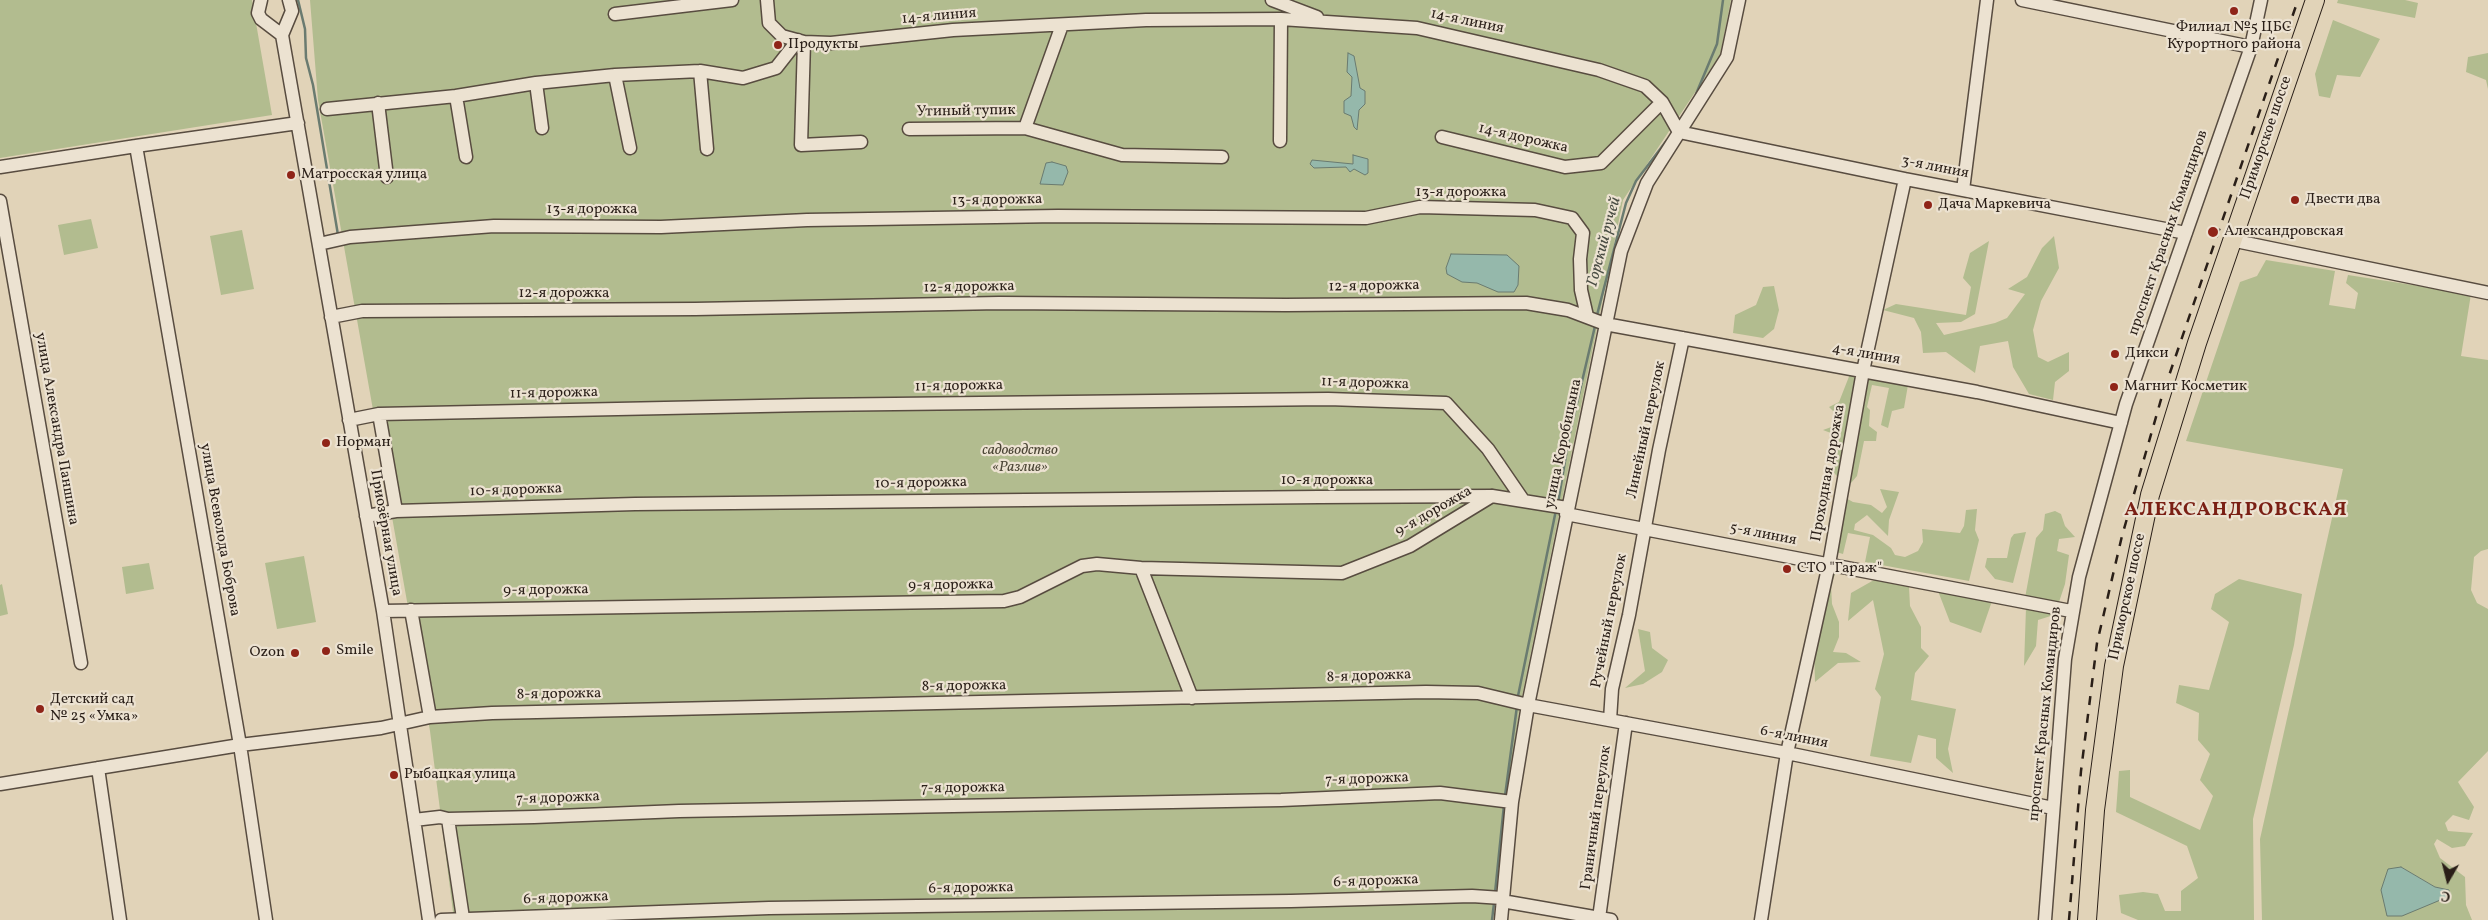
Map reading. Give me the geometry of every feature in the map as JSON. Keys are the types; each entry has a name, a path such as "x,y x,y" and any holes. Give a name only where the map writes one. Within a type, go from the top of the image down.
{"highway":[{"name":"Приморское шоссе","path":"2097,920 2104,810 2123,668 2138,588 2159,497 2237,241 2315,0"},
{"name":"Приморское шоссе","path":"2087,920 2105,727 2129,587 2150,496 2165,440 2325,0"}],"street":[{"path":"261,0 258,13 261,19 282,35 292,11 289,0"},
{"path":"615,14 732,0"},
{"name":"14-я линия","path":"767,0 769,23 782,36 801,41 831,43 953,30 1146,20 1281,18 1417,28 1599,70 1645,86 1662,102 1680,132"},
{"path":"1272,0 1331,22"},
{"name":"улица Коробицына","path":"1501,920 1512,802 1528,705 1605,324 1624,243 1647,183 1727,57 1739,0"},
{"path":"1963,190 1987,0"},
{"path":"2022,0 2251,46"},
{"name":"проспект Красных Командиров","path":"2045,920 2065,659 2079,577 2121,423 2251,46 2261,0"},
{"path":"1280,141 1281,18"},
{"name":"Утиный тупик","path":"1025,128 1062,25"},
{"name":"Приозёрная улица","path":"282,35 383,611 429,920"},
{"path":"327,109 456,96 536,83 615,76 700,71 742,78 776,68 801,41"},
{"path":"801,41 801,145 861,142"},
{"path":"700,71 707,149"},
{"path":"615,76 630,148"},
{"path":"536,83 542,128"},
{"path":"456,96 466,157"},
{"name":"14-я дорожка","path":"1442,137 1565,167 1601,163 1662,102"},
{"path":"378,103 387,177"},
{"path":"0,168 298,123"},
{"name":"Утиный тупик","path":"908,130 1025,128 1122,154 1222,157"},
{"name":"3-я линия","path":"1680,132 1905,179 2186,233"},
{"name":"улица Всеволода Боброва","path":"136,146 240,745 266,920"},
{"name":"Проходная дорожка","path":"1761,920 1787,753 1828,564 1863,371 1905,179"},
{"name":"улица Александра Паншина","path":"0,201 81,663"},
{"name":"13-я дорожка","path":"319,244 340,239 494,226 661,227 807,220 1058,216 1366,218 1420,207 1535,210 1572,218 1583,233 1580,259 1582,290 1587,316"},
{"path":"2237,241 2488,293"},
{"name":"12-я дорожка","path":"331,316 362,311 695,309 1000,303 1276,305 1526,303 1568,310 1605,324"},
{"name":"4-я линия","path":"1605,324 1977,392 2121,423"},
{"name":"Линейный переулок","path":"1644,529 1683,338"},
{"name":"11-я дорожка","path":"349,420 379,414 808,405 1328,399 1446,403 1488,449 1523,500"},
{"path":"379,414 396,511"},
{"name":"10-я дорожка","path":"366,516 396,511 635,504 1492,496 1523,500 1567,511"},
{"name":"9-я дорожка","path":"383,611 1004,601 1020,598 1082,566 1097,564 1141,568 1342,573 1410,546 1492,496"},
{"name":"5-я линия","path":"1567,511 1644,529 2072,611"},
{"name":"Ручейный переулок","path":"1610,720 1612,689 1629,615 1644,529"},
{"path":"1141,568 1192,698"},
{"path":"412,610 430,717"},
{"name":"8-я дорожка","path":"400,723 430,717 512,712 1426,692 1478,693 1528,705"},
{"name":"6-я линия","path":"1528,705 1787,753 2053,808"},
{"path":"0,784 240,745 400,723"},
{"name":"Граничный переулок","path":"1605,919 1626,724"},
{"path":"98,768 120,920"},
{"name":"7-я дорожка","path":"414,820 440,817 448,819 793,808 1281,800 1440,793 1512,802"},
{"path":"448,819 463,918"},
{"name":"6-я дорожка","path":"441,920 769,908 1282,901 1472,896 1605,919"}],"green space":[{"path":"0,0 252,0 272,115 0,158"},
{"name":"садоводство «Разлив»","path":"310,0 1731,0 1720,55 1623,200 1519,711 1491,920 454,920 430,731 318,100"},
{"path":"2338,0 2405,0 2418,3 2415,18 2337,3"},
{"path":"2333,20 2380,39 2360,77 2337,75 2330,98 2319,96 2315,74"},
{"path":"2488,53 2488,89 2486,80 2466,72 2468,57"},
{"path":"91,219 98,248 64,255 58,225"},
{"path":"242,230 254,289 221,295 210,236"},
{"path":"2054,236 2059,268 2041,301 2033,330 2038,357 2048,362 2069,352 2069,371 2055,382 2053,400 2029,394 2013,367 2008,341 1980,346 1975,373 1946,352 1923,353 1921,332 1914,318 1883,310 1896,304 1966,315 1971,287 1963,278 1970,253 1989,241 1975,314 1961,322 1936,323 1944,335 1995,323 2007,318 2025,294 2008,289 2027,277 2042,248"},
{"path":"2266,260 2335,271 2329,305 2355,309 2358,293 2346,283 2348,275 2471,294 2461,356 2488,360 2488,549 2481,551 2474,557 2471,590 2477,603 2488,609 2488,751 2458,782 2474,807 2469,820 2453,815 2445,823 2448,831 2473,833 2465,846 2452,848 2437,839 2434,844 2440,858 2465,877 2466,905 2472,920 2262,920 2260,839 2343,469 2186,441 2240,282 2257,276","holes":["2401,867 2435,887 2449,890 2382,890"]},
{"path":"1774,286 1779,310 1774,329 1763,338 1733,333 1735,315 1756,305 1763,287"},
{"path":"1850,374 1859,376 1840,480 1831,469 1836,435 1823,430 1837,425 1837,415 1829,407 1839,402"},
{"path":"1865,377 1908,385 1904,408 1892,411 1888,428 1881,425 1889,388 1872,385 1867,407 1870,410 1869,426 1877,432 1876,441 1864,441 1857,476 1851,483 1847,482"},
{"path":"1880,489 1899,492 1889,520 1888,536 1867,515 1855,524 1854,530 1873,535 1891,548 1895,555 1905,557 1918,551 1923,542 1922,529 1960,533 1964,526 1966,510 1977,509 1975,530 1979,540 1969,581 1865,562 1870,537 1848,533 1843,554 1833,551 1844,497 1853,502 1871,505 1882,513 1887,507"},
{"path":"2055,511 2061,514 2065,526 2075,537 2059,539 2057,551 2069,555 2065,584 2059,602 2025,598 2036,538 2043,530 2045,514"},
{"path":"2026,532 2013,583 1995,579 1985,567 1987,558 2007,558 2011,538 2014,534"},
{"path":"304,556 316,622 277,629 265,563"},
{"path":"149,563 154,589 126,594 122,567"},
{"path":"1831,572 1836,572 1831,585 1832,604 1839,622 1839,637 1833,652 1846,653 1861,662 1838,663 1815,682 1814,649"},
{"path":"2239,579 2302,594 2294,645 2253,819 2254,920 2138,920 2121,913 2119,895 2143,892 2158,894 2165,911 2181,911 2181,891 2198,878 2187,846 2116,812 2119,771 2130,770 2130,797 2200,830 2213,796 2200,780 2210,754 2198,740 2199,713 2176,703 2179,685 2209,690 2229,622 2211,609 2215,594"},
{"path":"1874,580 1909,587 1910,606 1921,627 1921,648 1929,656 1915,673 1911,700 1956,709 1948,749 1953,773 1936,758 1936,739 1918,735 1911,763 1870,756 1881,697 1875,689 1884,654 1873,600 1848,621 1851,593"},
{"path":"2,584 8,614 0,616 0,585"},
{"path":"1938,591 1992,601 1981,633 1950,622"},
{"path":"2026,608 2057,614 2038,620 2036,646 2024,666"},
{"path":"1638,629 1650,632 1652,648 1668,660 1662,672 1643,684 1625,688 1645,671"}],"shaded area":[{"path":"1348,53 1354,56 1360,88 1365,91 1365,104 1359,110 1357,130 1354,127 1351,116 1344,113 1344,101 1351,96 1352,77 1347,72"},
{"path":"1353,155 1368,159 1368,173 1365,175 1354,169 1350,172 1346,167 1314,168 1310,164 1312,160 1353,164"},
{"path":"1052,162 1066,166 1068,172 1063,185 1040,184 1046,163"},
{"path":"1451,254 1507,255 1519,266 1518,285 1514,292 1498,292 1477,283 1462,282 1447,274 1446,268"},
{"path":"2401,867 2435,887 2449,890 2450,896 2402,916 2387,916 2381,890 2388,869"}],"waterway":[{"path":"298,0 305,29 306,58 313,85 338,235"},
{"name":"Горский ручей","path":"1696,94 1717,44 1723,0"},
{"name":"Горский ручей","path":"1597,315 1626,203 1636,181 1667,140"},
{"name":"Горский ручей","path":"1558,503 1569,437 1595,326"},
{"name":"Горский ручей","path":"1518,696 1556,510"},
{"name":"Горский ручей","path":"1505,796 1517,706"},
{"name":"Горский ручей","path":"1495,893 1504,805"},
{"name":"Горский ручей","path":"1492,920 1494,903"}],"railway":[{"path":"2069,920 2081,771 2097,643 2122,536 2162,396 2298,0"}],"place":[{"name":"Филиал №5 ЦБС Курортного района","path":"2234,11"},
{"name":"Продукты","path":"778,45"},
{"name":"Матросская улица","path":"291,175"},
{"name":"Двести два","path":"2295,200"},
{"name":"Дача Маркевича","path":"1928,205"},
{"name":"Александровская","path":"2213,232"},
{"name":"Дикси","path":"2115,354"},
{"name":"Магнит Косметик","path":"2114,387"},
{"name":"Норман","path":"326,443"},
{"name":"СТО \"Гараж\"","path":"1787,569"},
{"name":"Smile","path":"326,651"},
{"name":"Ozon","path":"295,653"},
{"name":"Детский сад № 25 «Умка»","path":"40,709"},
{"name":"Рыбацкая улица","path":"394,775"}],"district":[{"name":"АЛЕКСАНДРОВСКАЯ","path":"2236,511"}]}
